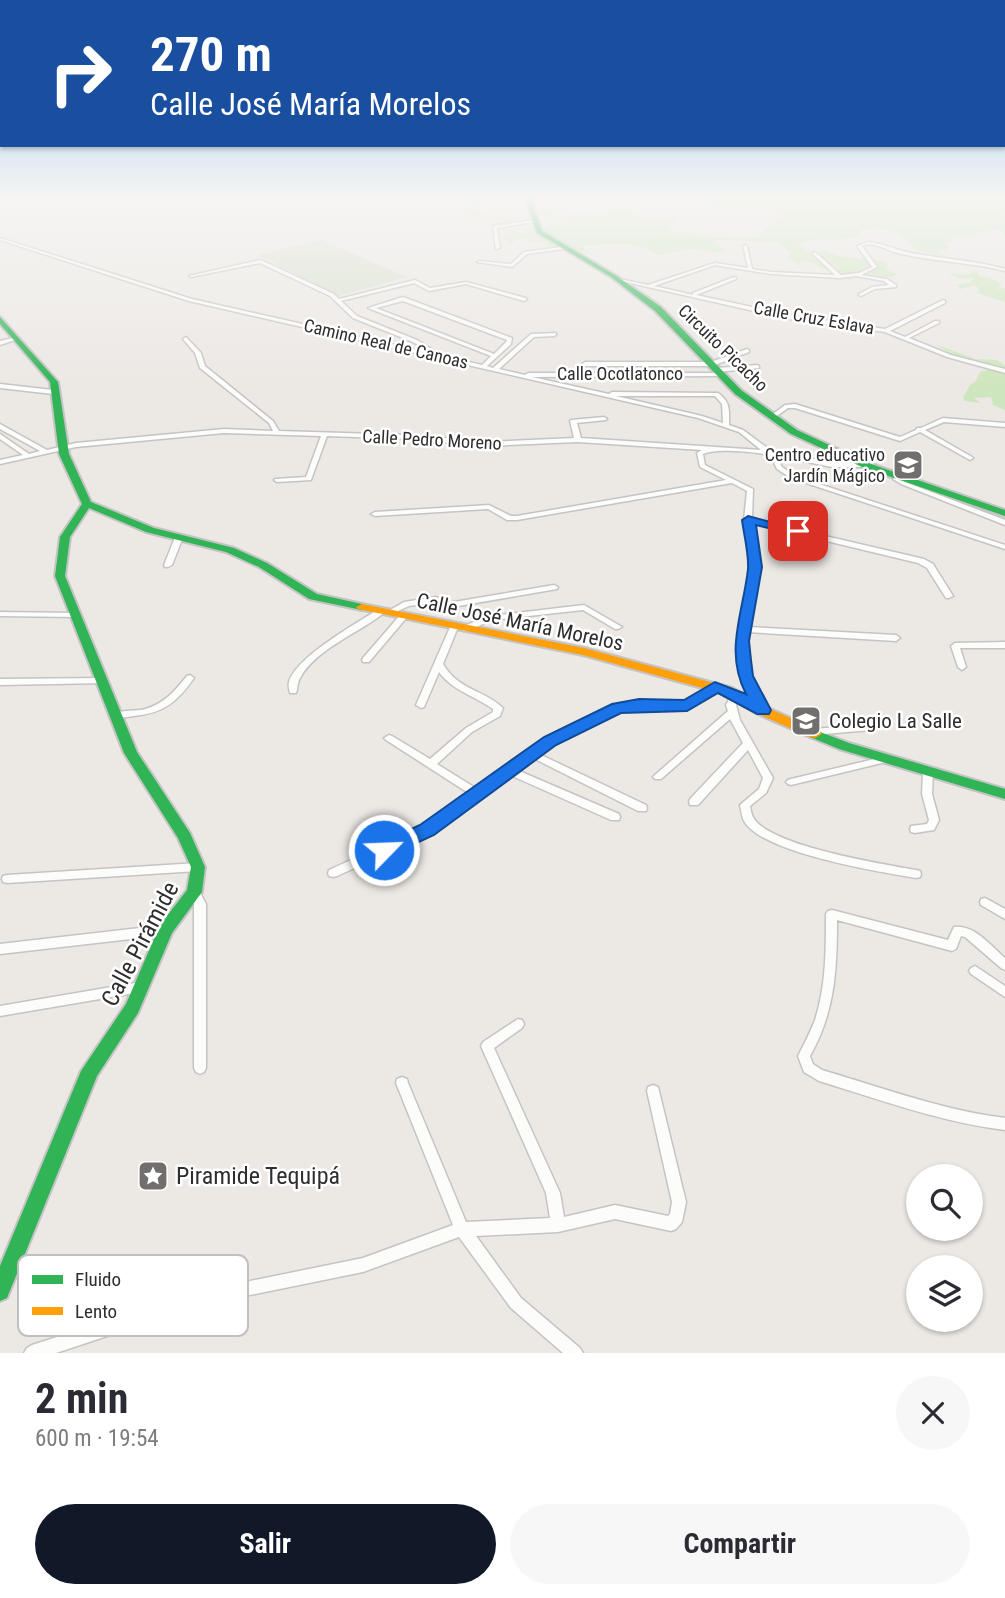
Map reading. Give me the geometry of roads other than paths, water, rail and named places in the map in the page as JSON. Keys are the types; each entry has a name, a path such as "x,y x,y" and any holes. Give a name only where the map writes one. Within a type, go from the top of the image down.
{"street":[{"name":"Camino Real de Canoas","path":"72,262 191,300 726,426 754,438 768,452"},
{"path":"191,276 248,262"},
{"path":"262,262 315,285 339,300 355,317 415,341 442,358"},
{"path":"480,262 512,266 516,262"},
{"name":"Circuito Picacho","path":"587,262 619,280 658,309 716,369 772,417 808,439 865,465 1005,513"},
{"path":"749,262 750,268"},
{"path":"825,262 840,277"},
{"path":"649,286 715,264 771,273 840,277 875,267 871,262"},
{"path":"979,262 1005,270"},
{"path":"853,275 893,284 891,287 871,289 861,295"},
{"path":"693,295 734,278"},
{"name":"Calle Cruz Eslava","path":"619,280 789,317 886,331 907,337 948,356 1005,371"},
{"path":"339,300 415,281 429,290 466,283 524,299"},
{"path":"483,367 495,356 510,340 403,299 371,308 495,356"},
{"path":"886,331 943,302"},
{"path":"0,319 54,382 53,392 62,448 87,504"},
{"path":"907,337 937,322"},
{"path":"494,370 533,335 554,334"},
{"path":"0,343 15,339"},
{"path":"186,339 198,354 202,368 271,422 277,432"},
{"path":"716,369 747,351"},
{"path":"585,364 716,369 757,367"},
{"name":"Calle Ocotlatonco","path":"520,376 716,369"},
{"path":"0,386 43,393 53,392"},
{"path":"599,394 709,392 722,397 728,409 726,426"},
{"path":"772,417 787,406 795,406 904,439 919,429 951,419 1005,425"},
{"path":"578,440 573,421 604,419"},
{"path":"0,426 46,452"},
{"path":"919,429 970,458"},
{"name":"Calle Pedro Moreno","path":"0,462 62,448 224,430 487,444 578,440 768,452 832,465 865,465"},
{"path":"277,480 309,479 325,434"},
{"path":"0,436 27,455"},
{"path":"711,448 700,453 699,462 706,470 751,490 748,520 755,567 741,641 745,676 763,710"},
{"path":"785,456 777,463 779,468 793,477 1005,548"},
{"path":"899,477 897,479 903,483 1005,523"},
{"path":"375,514 489,507 510,518 708,488 733,481"},
{"name":"Calle José María Morelos","path":"87,504 132,524 230,550 252,560 313,597 584,652 715,688 736,694 810,733 1005,794"},
{"name":"Calle Pirámide","path":"0,1291 90,1071 132,1008 166,930 194,892 198,867 186,837 131,753 61,576 59,556 71,522 87,504"},
{"path":"748,520 921,561 930,566 949,596"},
{"path":"168,565 179,537"},
{"path":"293,691 290,684 293,677 307,663 386,612 407,604 436,599 447,606 554,587"},
{"path":"421,705 459,628 490,618 583,607 618,627"},
{"path":"0,614 76,615"},
{"path":"366,660 404,616"},
{"path":"745,629 896,638"},
{"path":"962,667 955,646 1005,645"},
{"path":"431,764 469,730 496,714 498,708 460,689 445,678 439,665"},
{"path":"117,715 153,710 173,702 190,678"},
{"path":"0,682 103,681"},
{"path":"333,873 410,839 479,795 550,741 618,708 687,705 715,688"},
{"path":"736,694 732,700 732,712 768,778 763,791 751,798 743,810 763,835 824,855 916,874"},
{"path":"658,777 732,712"},
{"path":"810,733 868,729"},
{"path":"389,738 479,795"},
{"path":"694,802 749,743"},
{"path":"532,754 642,808"},
{"path":"791,782 887,759"},
{"path":"510,771 615,817"},
{"path":"915,829 930,827 934,820 927,794 928,772"},
{"path":"7,879 198,867"},
{"path":"194,892 200,904 200,1068"},
{"path":"985,902 1005,915"},
{"path":"1005,965 969,934 958,930 952,946 832,914 830,994 815,1040 804,1056 808,1068 819,1075 919,1109 959,1119 1005,1124"},
{"path":"0,949 166,930"},
{"path":"975,971 1005,992"},
{"path":"0,1011 141,987"},
{"path":"518,1024 487,1046 553,1193 558,1225"},
{"path":"402,1083 462,1229 516,1303 575,1353"},
{"path":"248,1288 363,1265 462,1229 558,1225 615,1212 671,1224 677,1217 679,1202 653,1091"},
{"path":"32,1353 84,1336"}],"place":[{"name":"Centro educativo Jardín Mágico","path":"908,465"},
{"name":"Colegio La Salle","path":"806,721"},
{"name":"Piramide Tequipá","path":"153,1176"}]}
